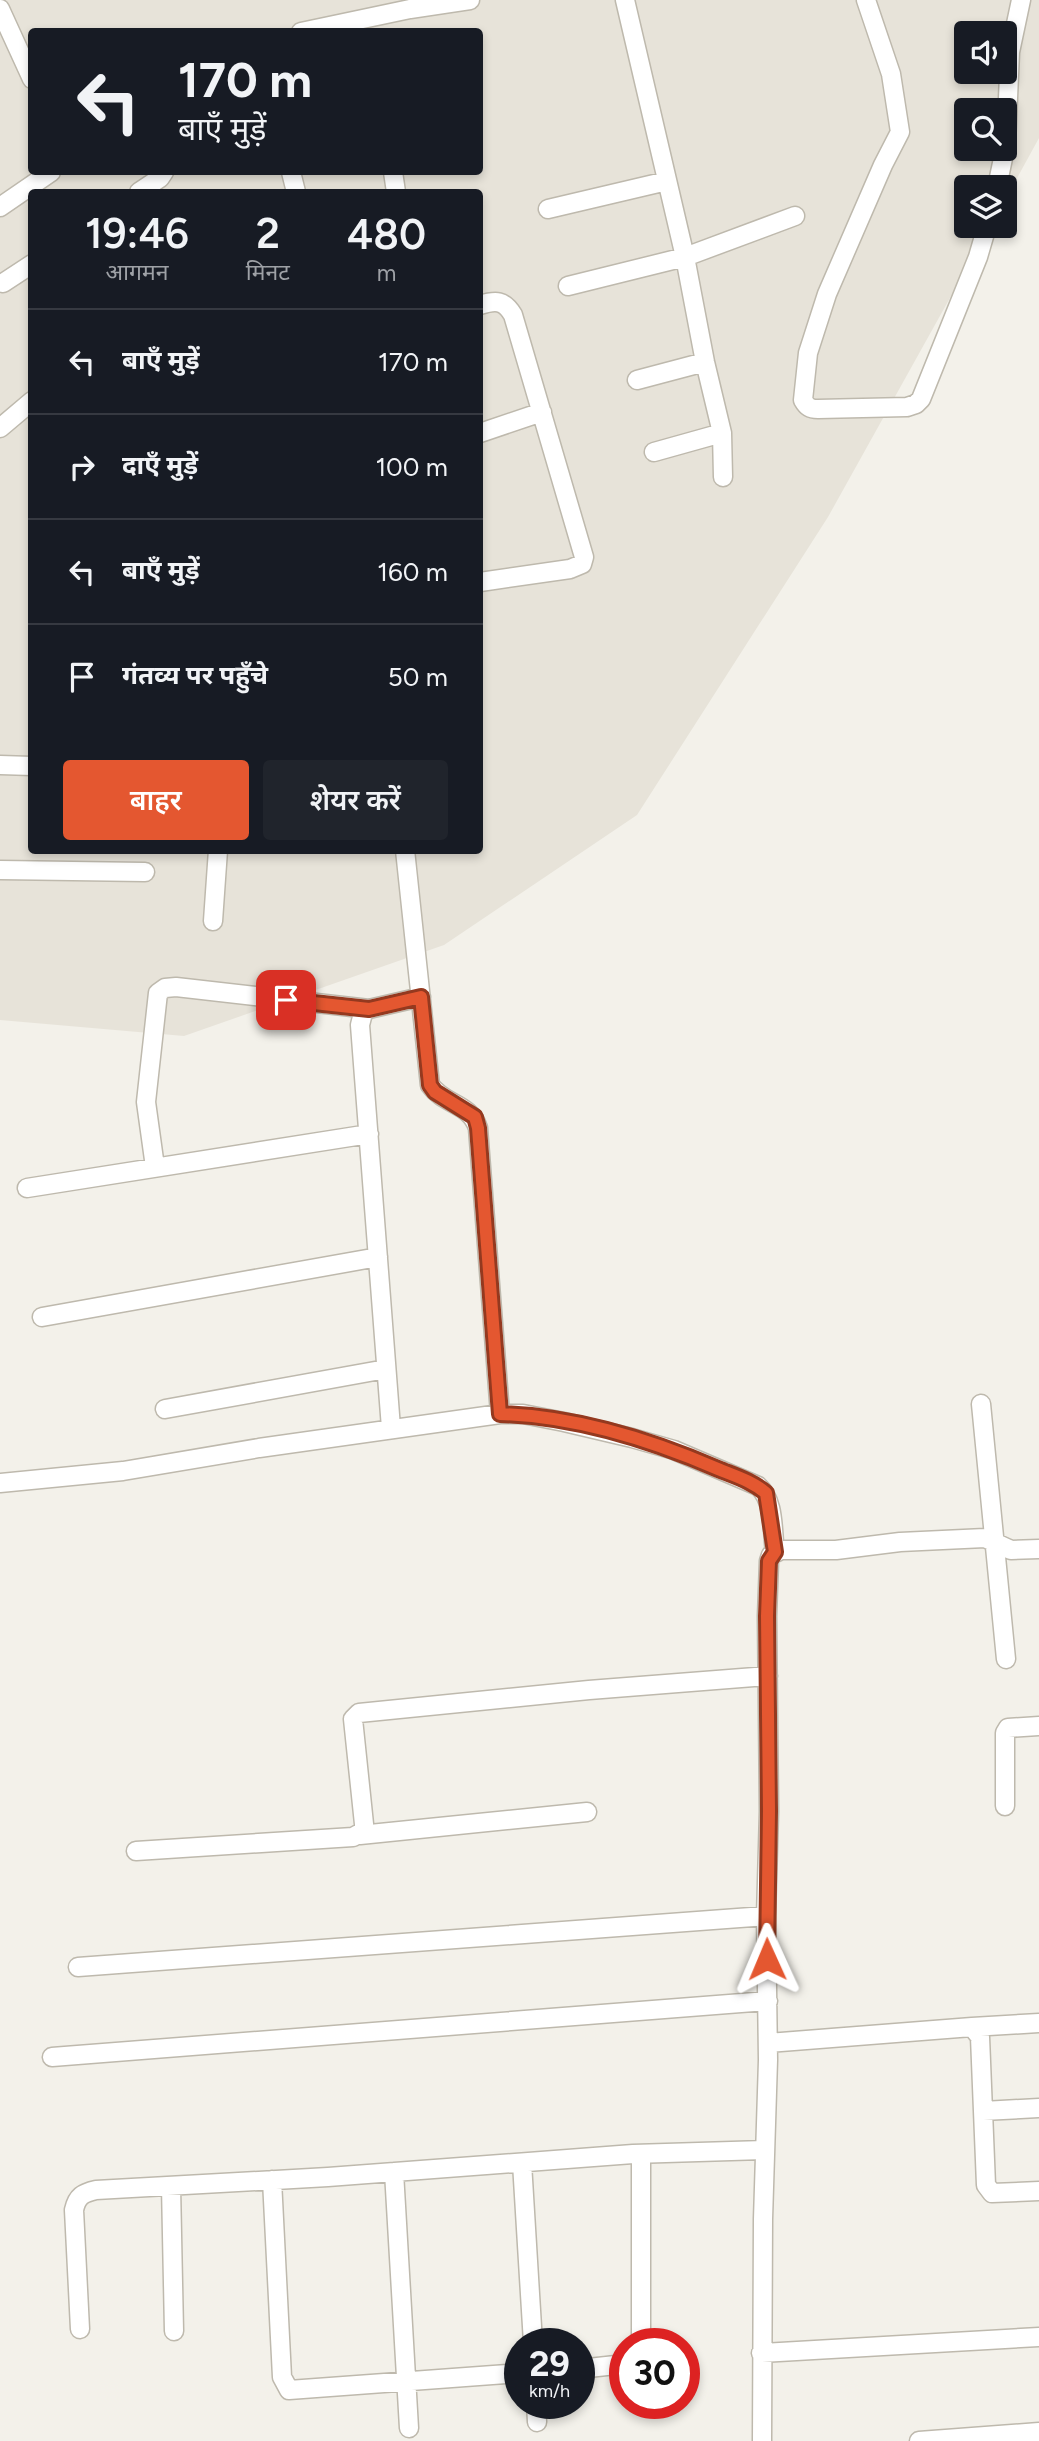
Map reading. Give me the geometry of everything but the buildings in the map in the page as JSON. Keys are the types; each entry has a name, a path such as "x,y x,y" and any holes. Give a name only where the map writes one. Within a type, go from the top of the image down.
{"street":[{"path":"337,28 372,24 409,5 470,0"},
{"path":"625,0 685,257 722,433 723,477"},
{"path":"866,0 891,74 900,132 827,294 808,353 803,400 806,405 811,409 818,409 907,407 916,404 921,399 984,238"},
{"path":"1000,175 1006,144 1010,52 1021,0"},
{"path":"0,9 28,70"},
{"path":"1,202 46,175"},
{"path":"144,189 162,175"},
{"path":"548,209 667,181"},
{"path":"569,286 685,257 794,216"},
{"path":"3,283 28,267"},
{"path":"483,304 502,302 513,315 584,557 582,564 570,569 483,582"},
{"path":"638,380 705,362"},
{"path":"0,428 28,404"},
{"path":"483,432 542,412"},
{"path":"654,452 722,433"},
{"path":"0,765 28,766"},
{"path":"213,921 218,854"},
{"path":"405,854 430,1085 435,1092 475,1117 478,1128 500,1414"},
{"path":"0,870 145,872"},
{"path":"155,1167 146,1102 158,993 165,988 369,1009 421,997"},
{"path":"369,1009 363,1013 360,1025 391,1428"},
{"path":"27,1188 369,1134"},
{"path":"41,1317 378,1257"},
{"path":"165,1409 386,1369"},
{"path":"981,1404 1006,1659"},
{"path":"1,1477 123,1471 391,1428 500,1414 523,1414 674,1450 758,1486 766,1493 769,1502 775,1552"},
{"path":"762,2441 761,2353 768,2043 768,1570 771,1555 781,1550 836,1549 912,1541 985,1538 1012,1550 1039,1549"},
{"path":"360,1835 364,1831 364,1824 353,1719 359,1713 589,1690 768,1676"},
{"path":"1005,1806 1005,1733 1008,1728 1015,1726 1039,1726"},
{"path":"136,1851 353,1837 586,1812"},
{"path":"78,1968 766,1916"},
{"path":"52,2057 768,2001"},
{"path":"768,2043 1039,2023"},
{"path":"972,2027 980,2037 988,2190 1000,2194 1039,2191"},
{"path":"983,2111 1039,2108"},
{"path":"80,2329 74,2210 76,2200 83,2193 641,2154 765,2150"},
{"path":"641,2154 641,2328"},
{"path":"522,2163 532,2328"},
{"path":"394,2172 409,2428"},
{"path":"272,2180 282,2377 289,2390 504,2374"},
{"path":"171,2186 174,2332"},
{"path":"761,2353 1039,2337"},
{"path":"919,2441 1039,2432"}],"shaded area":[{"path":"0,0 1039,0 1039,138 1017,178 1017,175 954,175 954,238 983,238 828,517 637,815 444,945 184,1036 0,1020"}],"route":[{"path":"286,1000 369,1009 421,997 430,1085 435,1092 475,1117 478,1128 500,1414 523,1414 564,1422 674,1450 758,1486 766,1493 775,1552 769,1561 767,1616 767,1959"}]}
